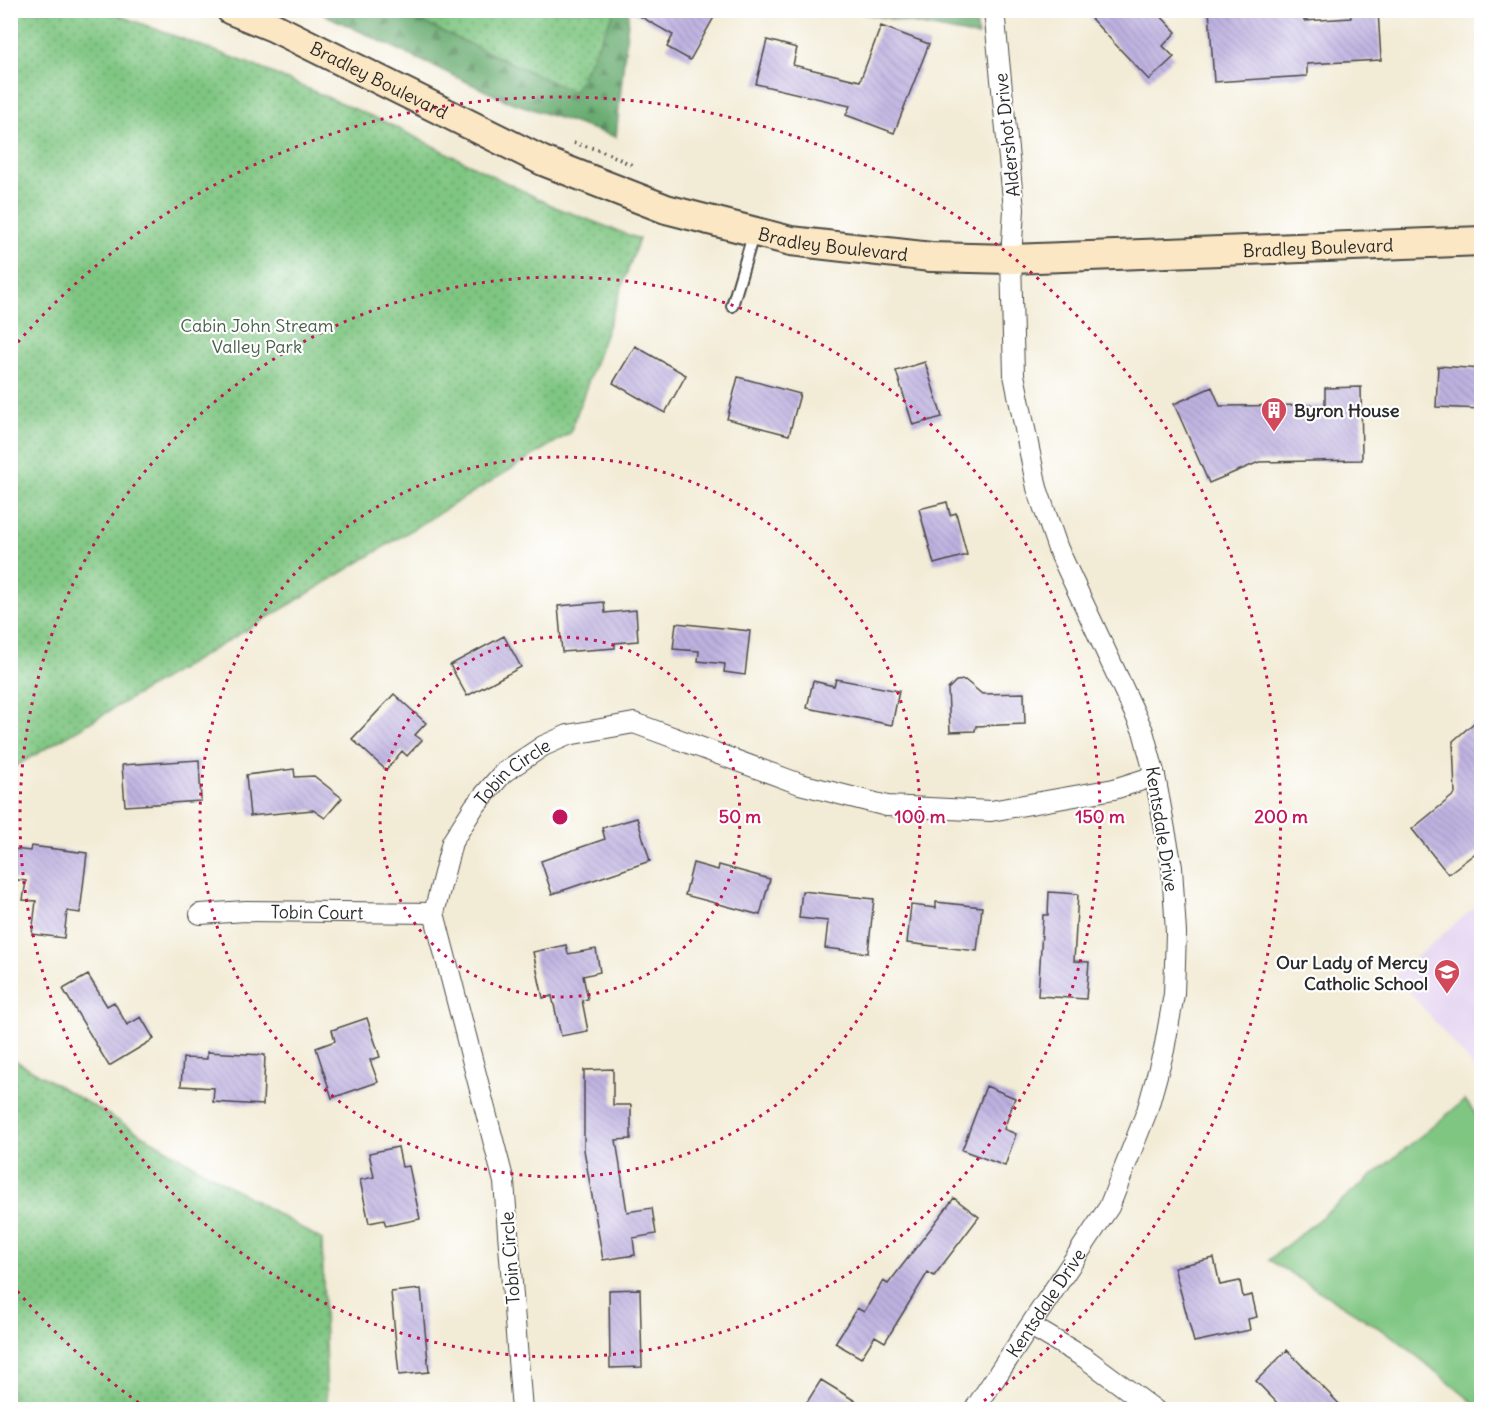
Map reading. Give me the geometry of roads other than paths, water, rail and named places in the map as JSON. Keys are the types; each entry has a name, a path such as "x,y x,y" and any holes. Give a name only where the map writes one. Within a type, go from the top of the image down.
{"main road":[{"name":"Bradley Boulevard","path":"231,10 273,27 543,160 666,209 791,241 931,257 1011,259 1482,241"}],"street":[{"name":"Aldershot Drive","path":"994,10 1014,209 1011,259"},
{"name":"Kentsdale Drive","path":"974,1410 1109,1207 1147,1111 1164,1050 1174,994 1176,933 1172,867 1155,776 1143,731 1058,549 1037,488 1014,375 1011,259"},
{"name":"Tobin Circle","path":"522,1410 504,1182 434,913 452,842 474,807 503,773 543,746 568,735 634,723 800,784 887,806 991,811 1114,789 1155,776"},
{"name":"Tobin Court","path":"200,914 246,911 434,913"},
{"path":"1031,1326 1085,1358 1155,1410"}],"lane":[{"path":"732,306 754,232"}],"place":[{"name":"Byron House","path":"1274,433"},
{"name":"Our Lady of Mercy Catholic School","path":"1447,995"}],"park label":[{"name":"Cabin John Stream Valley Park","path":"257,335"}]}
